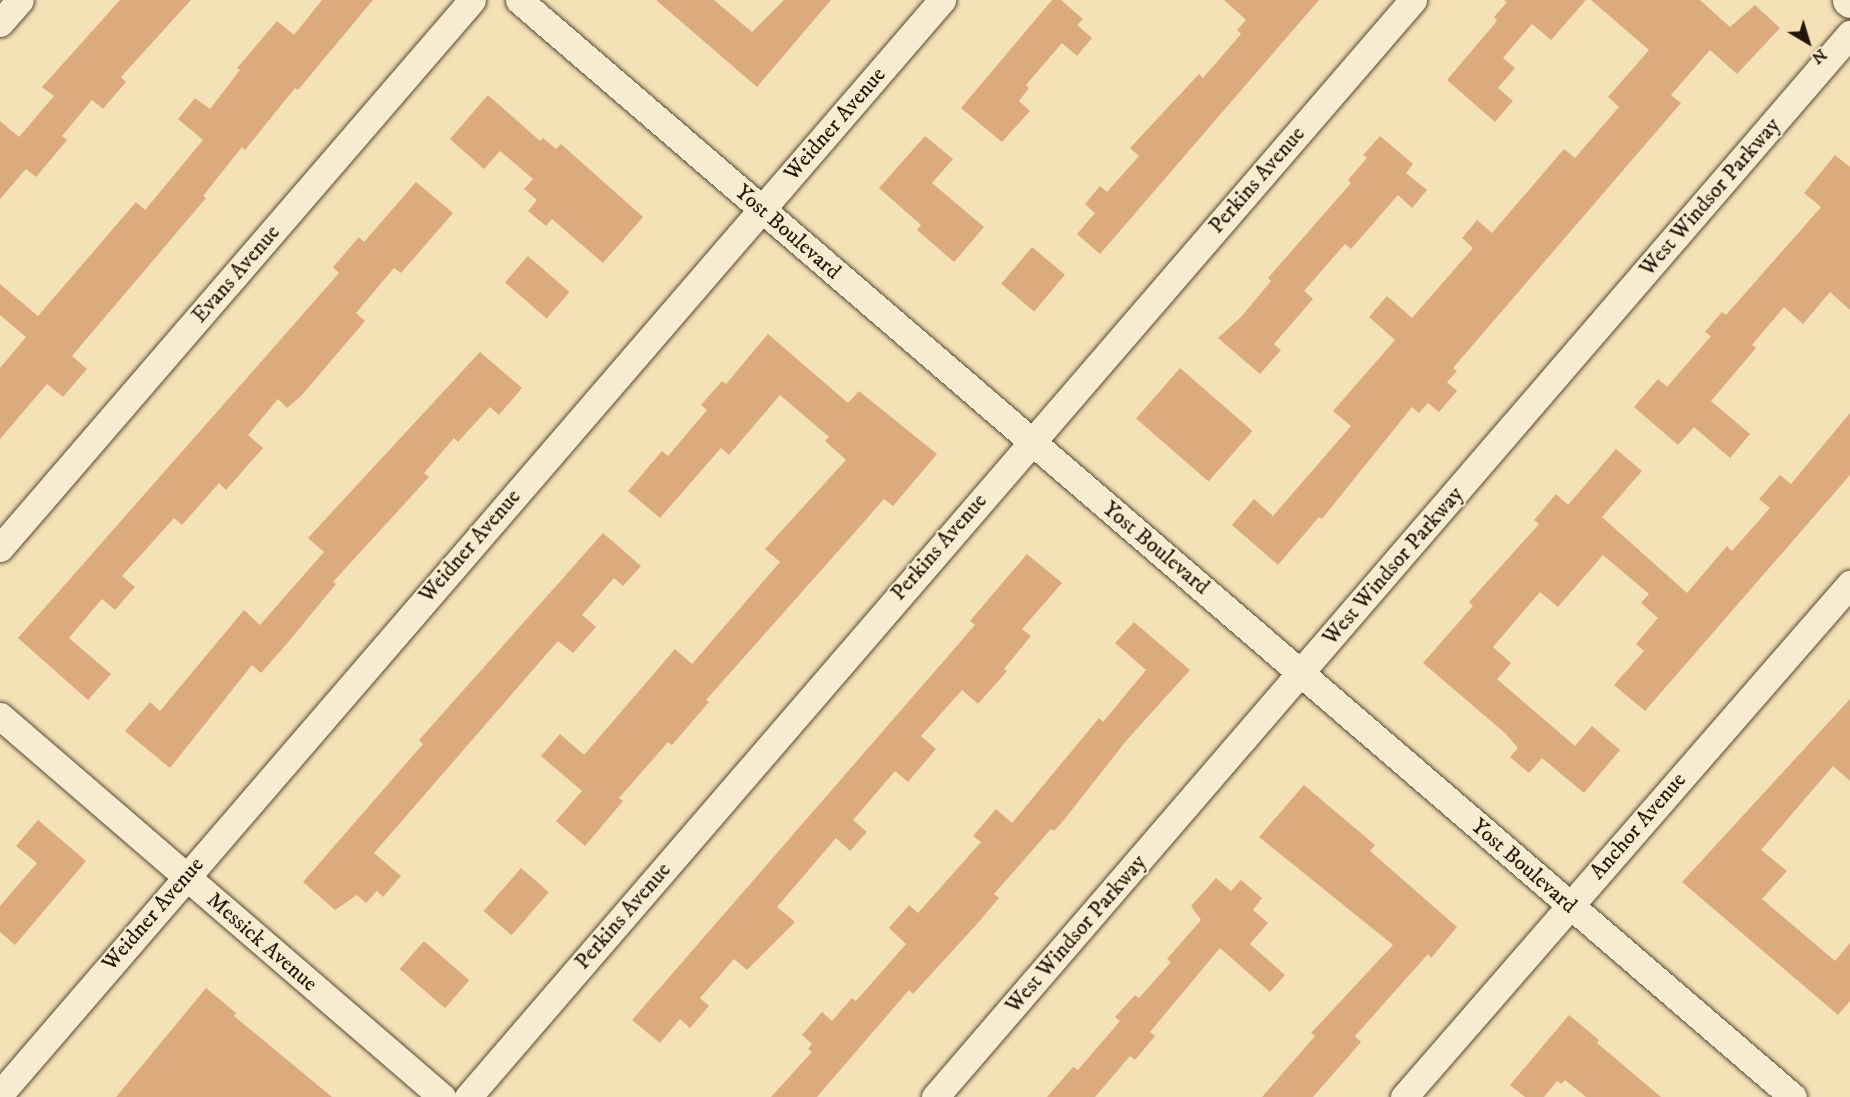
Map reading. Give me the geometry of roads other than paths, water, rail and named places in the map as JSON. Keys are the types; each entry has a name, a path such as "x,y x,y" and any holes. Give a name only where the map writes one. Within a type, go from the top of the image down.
{"street":[{"path":"0,23 20,0"},
{"name":"Evans Avenue","path":"0,548 472,0"},
{"name":"Yost Boulevard","path":"519,0 1793,1097"},
{"name":"Weidner Avenue","path":"0,1094 185,876 942,0"},
{"name":"Perkins Avenue","path":"468,1097 1030,441 1413,0"},
{"name":"West Windsor Parkway","path":"935,1097 1850,34"},
{"name":"Anchor Avenue","path":"1404,1097 1850,584"},
{"name":"Messick Avenue","path":"0,716 442,1097"}]}
